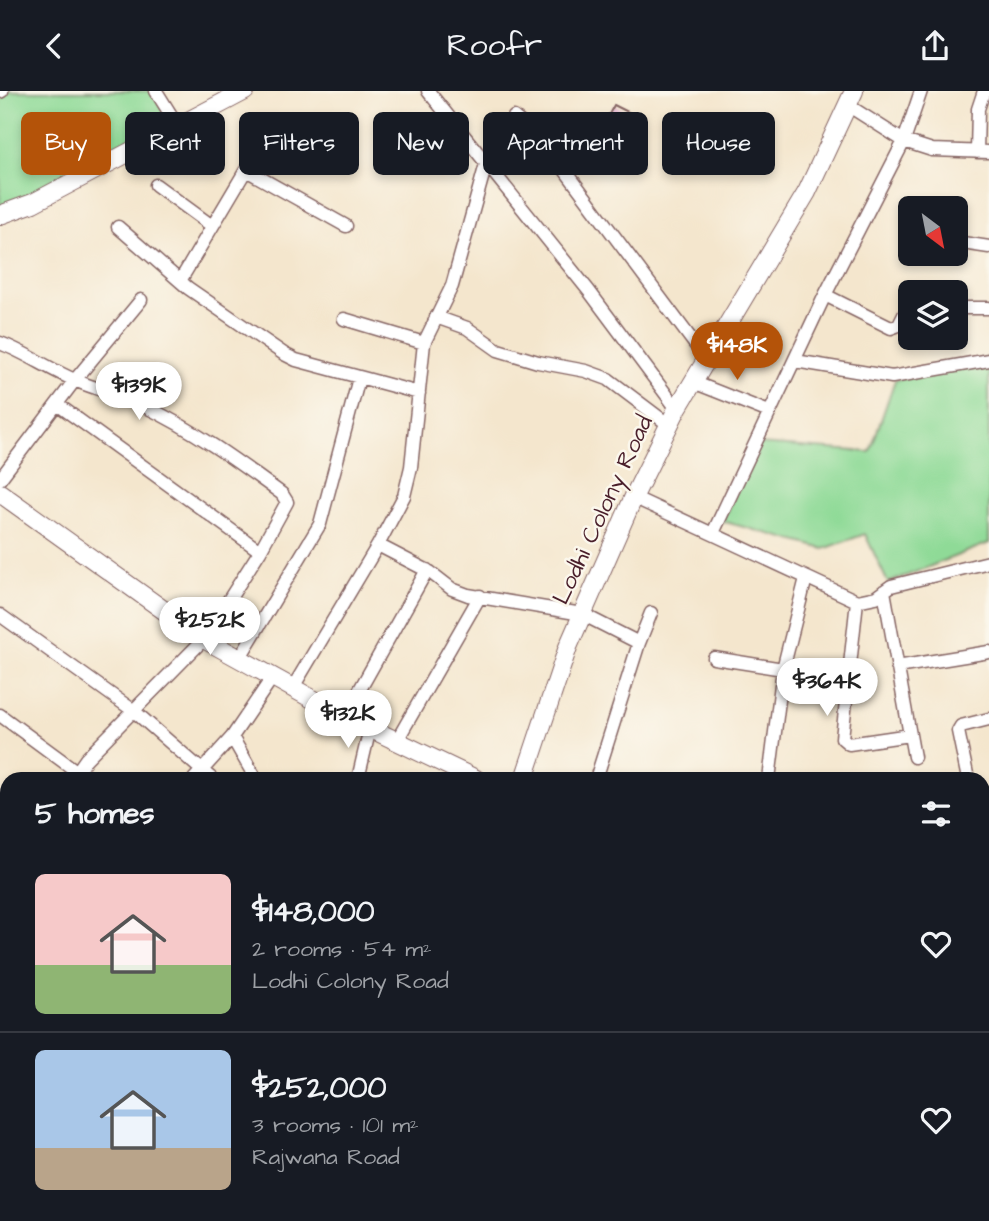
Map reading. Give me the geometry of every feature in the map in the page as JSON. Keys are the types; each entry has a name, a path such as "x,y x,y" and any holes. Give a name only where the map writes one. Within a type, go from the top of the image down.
{"street":[{"path":"156,91 169,112"},
{"path":"208,112 245,91"},
{"path":"428,91 483,160"},
{"path":"713,533 825,295 904,141 921,91"},
{"path":"852,98 904,141 932,150 983,152 978,109 984,91"},
{"name":"Lodhi Colony Road","path":"526,772 568,647 633,497 693,381 807,193 852,98"},
{"path":"0,215 33,203 125,156"},
{"path":"180,281 243,175"},
{"path":"255,175 346,226"},
{"path":"292,689 397,512 407,485 424,343 452,286 483,175"},
{"path":"495,175 589,291 673,417"},
{"path":"569,175 706,359"},
{"path":"156,185 212,226"},
{"path":"118,227 180,281 284,354 296,360 419,393"},
{"path":"968,244 989,247"},
{"path":"825,295 891,328 898,324"},
{"path":"0,479 75,380 141,300"},
{"path":"968,309 989,308"},
{"path":"436,317 467,328 498,350 538,362 586,371 608,379 673,417"},
{"path":"344,319 424,343"},
{"path":"0,343 21,351 75,380 140,404 186,428 282,494 287,505 204,639 134,711 82,772"},
{"path":"794,361 892,377 989,360"},
{"path":"239,659 320,524 359,378"},
{"path":"693,381 769,412"},
{"path":"57,404 260,551"},
{"path":"0,493 204,639 292,689 459,772"},
{"path":"633,497 857,601 876,597 891,586 989,562"},
{"path":"378,545 426,570 452,589 582,614 639,643"},
{"path":"345,716 426,570"},
{"path":"770,772 783,669 806,578"},
{"path":"884,591 914,757"},
{"path":"396,742 480,596"},
{"path":"857,601 842,738 849,744 910,735"},
{"path":"598,772 651,613"},
{"path":"0,615 134,711 199,772"},
{"path":"898,667 989,652"},
{"path":"714,658 783,669"},
{"path":"206,772 272,678"},
{"path":"0,715 74,772"},
{"path":"967,772 958,731 961,726 989,719"},
{"path":"360,772 370,729"},
{"path":"232,737 252,772"}],"green space":[{"path":"9,91 152,91 165,112 125,112 125,151 111,158 111,112 21,112 21,175 75,175 0,211 0,95"},
{"path":"989,358 989,543 888,583 865,534 824,549 722,521 759,444 870,452 895,380"}],"building":[{"path":"614,105 628,112 610,112"}]}
